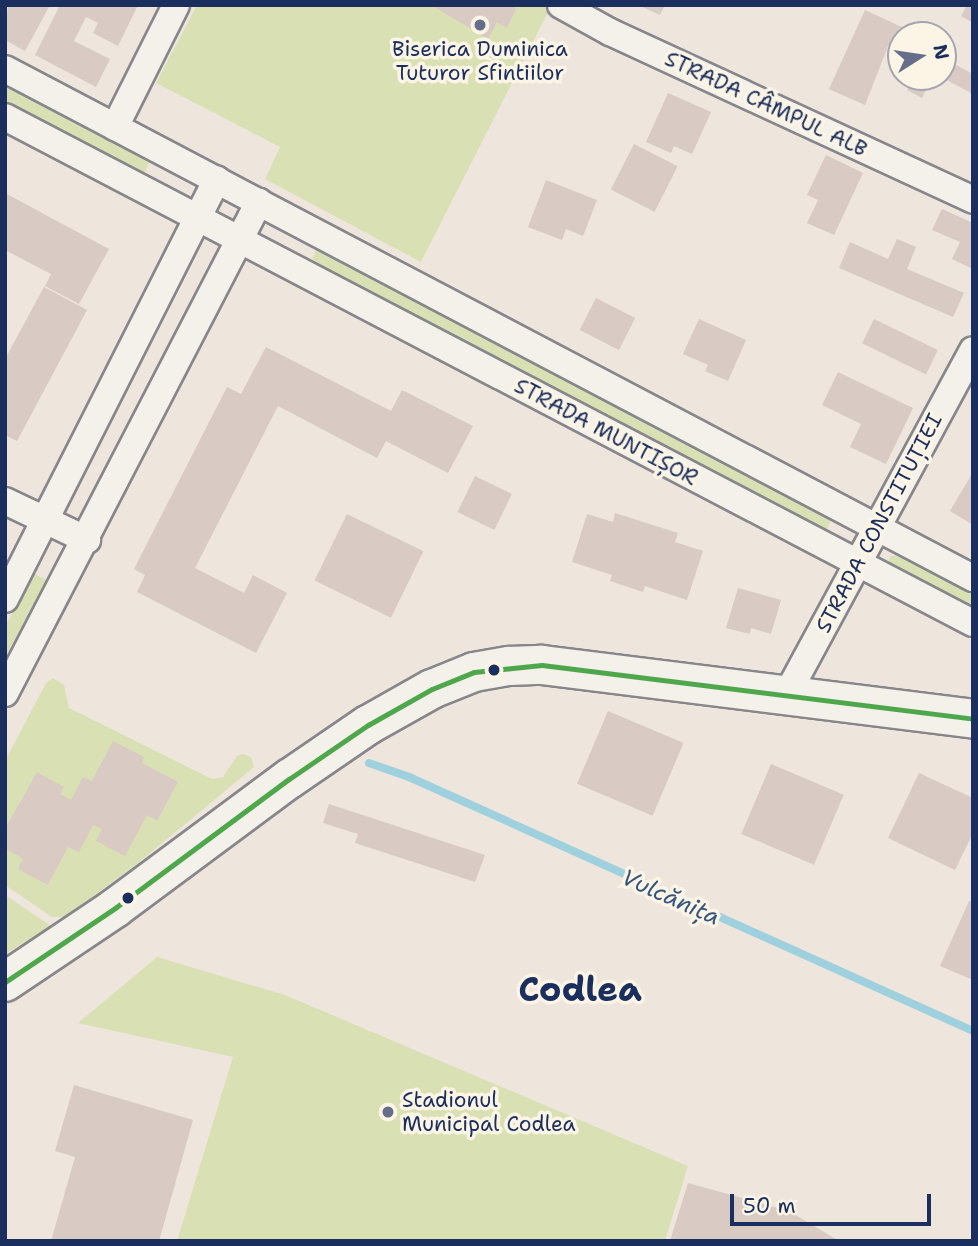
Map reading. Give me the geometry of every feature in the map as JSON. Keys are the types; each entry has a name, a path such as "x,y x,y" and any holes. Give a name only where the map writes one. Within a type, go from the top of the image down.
{"highway":[{"path":"5,982 134,894 289,779 368,725 456,679 509,666 542,665 973,719"}],"street":[{"path":"115,127 176,5"},
{"name":"STRADA CÂMPUL ALB","path":"561,5 610,32 973,200"},
{"name":"STRADA MUNTIȘOR","path":"5,69 973,578"},
{"name":"STRADA MUNTIȘOR","path":"5,117 973,623"},
{"path":"5,600 217,180"},
{"path":"5,693 87,540 259,202"},
{"name":"STRADA CONSTITUȚIEI","path":"786,696 973,351"},
{"path":"5,501 87,540"}],"green space":[{"path":"197,5 542,5 549,10 421,262 265,179 280,147 156,83"},
{"path":"5,84 147,158 149,163 145,172 139,172 5,102"},
{"path":"320,249 829,516 830,522 826,531 821,532 311,263 316,250"},
{"path":"891,556 897,556 973,595 973,611 887,564"},
{"path":"33,573 46,580 5,658 5,627"},
{"path":"53,678 64,685 69,708 212,779 223,777 237,756 243,754 251,757 254,767 138,863 65,917 52,917 5,885 5,761 46,683"},
{"path":"5,895 51,926 5,954"},
{"name":"Stadionul Municipal Codlea","path":"157,957 285,995 688,1166 665,1241 177,1241 233,1057 78,1023"}],"building":[{"path":"8,5 50,5 25,51 5,40"},
{"path":"60,5 138,5 118,46 93,33 98,23 86,17 74,41 110,59 96,87 35,55"},
{"name":"Biserica Duminica Tuturor Sfintiilor","path":"431,5 510,5 516,9 507,28 497,22 488,39"},
{"path":"638,5 665,5 660,15"},
{"path":"967,5 973,5 973,23 961,16"},
{"path":"865,10 889,21 887,49 865,105 829,89"},
{"path":"957,65 973,74 973,94 957,85"},
{"path":"909,91 925,91 922,98"},
{"path":"668,93 711,112 692,154 674,146 671,153 646,142"},
{"path":"634,144 678,166 655,212 611,189"},
{"path":"826,155 863,173 834,235 807,223 818,200 807,195"},
{"path":"546,180 597,200 583,236 566,229 562,240 528,227"},
{"path":"5,193 109,249 79,304 45,286 51,274 5,250"},
{"path":"942,209 973,223 973,269 952,259 960,242 932,230"},
{"path":"897,239 916,247 907,269 964,293 953,317 839,268 850,242 888,259"},
{"path":"44,287 87,310 17,441 5,435 5,359"},
{"path":"596,298 635,318 619,350 580,330"},
{"path":"699,319 746,340 728,381 705,371 708,365 683,354"},
{"path":"874,319 938,350 926,374 862,343"},
{"path":"266,347 391,411 402,390 473,426 448,473 386,441 377,458 278,406 195,568 244,593 253,575 287,593 256,653 137,592 145,575 134,569 227,387 241,394"},
{"path":"838,372 913,408 886,464 850,447 861,424 822,405"},
{"path":"973,472 973,525 950,511"},
{"path":"475,476 512,494 494,530 457,512"},
{"path":"615,513 678,533 675,542 703,551 687,600 645,586 643,592 610,581 612,575 572,562 587,514 613,522"},
{"path":"347,514 423,551 391,618 315,581"},
{"path":"738,588 781,600 771,634 751,628 750,634 726,628"},
{"path":"608,711 683,743 653,816 577,784"},
{"path":"113,741 144,757 142,763 178,782 157,821 147,815 125,856 96,841 102,829 93,825 79,852 68,847 48,885 18,869 23,859 5,848 5,829 37,772 64,787 60,794 71,800 83,777 92,781"},
{"path":"771,764 844,795 814,865 741,834"},
{"path":"919,773 973,798 973,833 955,870 888,838"},
{"path":"329,804 485,855 475,882 355,843 358,834 323,823"},
{"path":"969,901 973,902 973,980 940,966"},
{"path":"74,1085 193,1120 159,1241 51,1241 75,1157 55,1151"},
{"path":"688,1183 789,1211 839,1241 670,1241"}],"waterway":[{"name":"Vulcănița","path":"369,763 409,777 973,1031"}],"transit line":[{"path":"5,982 115,908 289,779 368,725 432,689 474,672 542,665 973,719"}],"place":[{"name":"Biserica Duminica Tuturor Sfintiilor","path":"480,25"},
{"name":"Stadionul Municipal Codlea","path":"388,1112"}],"district":[{"name":"Codlea","path":"580,989"}]}
